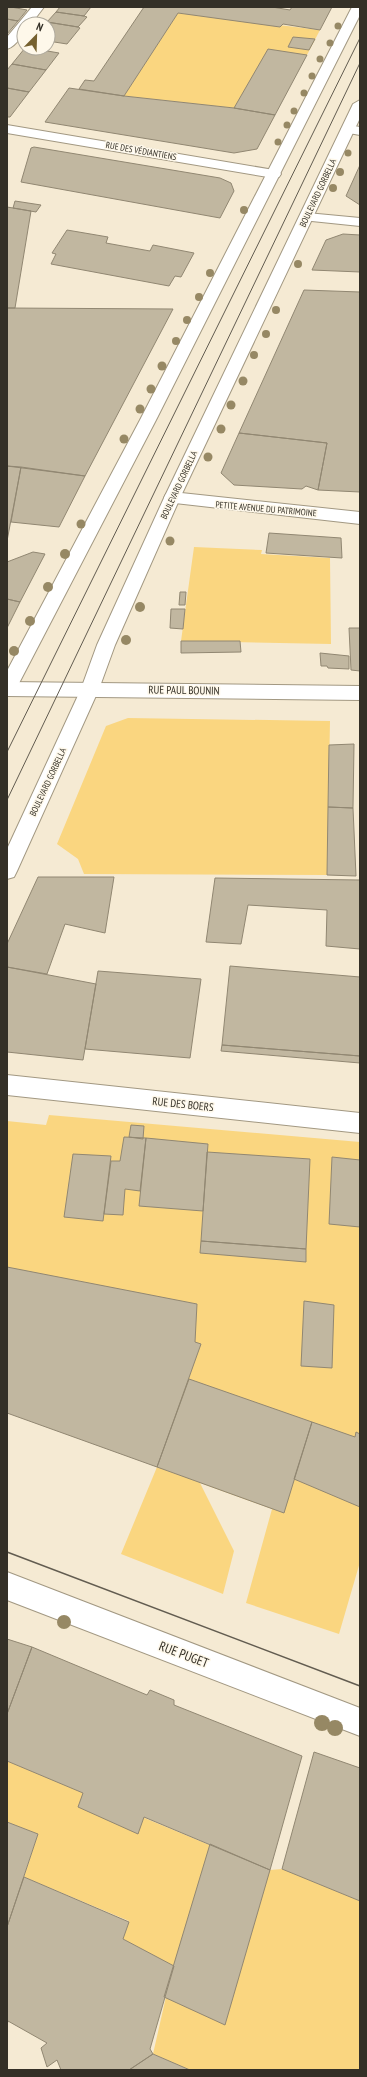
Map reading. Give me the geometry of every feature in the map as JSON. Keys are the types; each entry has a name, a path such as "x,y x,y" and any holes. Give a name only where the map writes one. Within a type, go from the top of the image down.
{"main road":[{"path":"31,16 38,7"},
{"path":"7,689 39,630 274,174 358,7"},
{"path":"7,45 16,34"},
{"name":"BOULEVARD GORBELLA","path":"7,871 90,689 106,646 172,498 307,217 354,130 360,104"},
{"name":"RUE DES VÉDIANTIENS","path":"7,129 274,174"},
{"path":"307,217 360,222"},
{"name":"PETITE AVENUE DU PATRIMOINE","path":"172,498 360,518"},
{"name":"RUE PAUL BOUNIN","path":"7,689 360,693"},
{"name":"RUE DES BOERS","path":"7,1085 360,1123"},
{"name":"RUE PUGET","path":"7,1586 360,1722"}],"shaded area":[{"path":"178,13 320,30 307,55 234,108 124,96"},
{"path":"194,547 262,550 261,554 330,558 331,644 181,641"},
{"path":"128,718 330,721 327,875 84,874 78,859 57,844 106,726"},
{"path":"49,1115 360,1142 360,1562 339,1634 246,1603 272,1509 200,1483 234,1551 223,1594 121,1554 157,1467 197,1304 7,1272 7,1121 46,1125"},
{"path":"7,1761 270,1870 282,1869 360,1901 360,2070 190,2070 153,2054 173,1966 123,1939 129,1921 24,1877 38,1834 7,1822"}],"building":[{"path":"7,7 27,10 22,16 16,16 16,21 7,19"},
{"path":"60,7 91,7 84,16 56,12"},
{"path":"144,7 272,7 290,10 292,7 332,7 320,30 283,24 280,27 178,13 124,96 79,89 85,80 94,81"},
{"path":"56,12 87,17 78,27 56,23 56,16 52,16"},
{"path":"7,19 16,21 16,23 7,34"},
{"path":"56,23 80,28 67,44 56,42"},
{"path":"293,37 315,39 309,50 288,47"},
{"path":"268,49 307,55 275,115 234,108"},
{"path":"56,52 59,53 46,70 12,64 18,56 56,56"},
{"path":"12,64 46,70 29,92 7,88 7,70"},
{"path":"7,88 29,92 10,117 7,117"},
{"path":"69,88 124,96 234,108 275,115 257,149 234,153 45,122"},
{"path":"34,147 220,178 231,183 234,191 220,218 21,182 31,148"},
{"path":"360,165 360,205 346,196"},
{"path":"15,201 41,205 36,212 13,208"},
{"path":"7,207 31,211 15,308 7,308"},
{"path":"67,230 108,237 106,243 150,251 153,245 194,253 181,277 175,276 169,286 51,264 56,254 52,253"},
{"path":"343,234 360,235 360,272 312,270 326,240"},
{"path":"304,290 360,292 360,492 318,490 327,443 239,433"},
{"path":"7,308 173,309 85,476 7,466"},
{"path":"239,433 327,443 318,490 306,486 302,489 234,485 221,473"},
{"path":"7,466 21,467 7,541"},
{"path":"21,467 85,476 59,527 11,522"},
{"path":"269,533 341,538 342,558 266,553"},
{"path":"33,552 45,554 20,602 7,599 7,562"},
{"path":"180,592 186,592 185,605 179,605"},
{"path":"7,599 20,602 7,628"},
{"path":"171,609 185,609 183,629 170,628"},
{"path":"349,628 360,628 360,671 351,670"},
{"path":"181,641 240,641 241,652 181,653"},
{"path":"320,653 349,656 349,669 328,668 327,666 321,666"},
{"path":"354,744 353,808 328,807 329,745"},
{"path":"328,807 353,808 356,876 327,875"},
{"path":"38,877 114,877 105,933 65,924 47,974 7,967 7,944"},
{"path":"215,878 360,880 360,949 326,946 327,910 248,905 241,944 206,942"},
{"path":"230,966 360,977 360,1056 222,1045"},
{"path":"7,967 96,984 83,1060 7,1052"},
{"path":"98,971 201,979 190,1058 85,1049"},
{"path":"222,1045 360,1056 360,1063 221,1051"},
{"path":"131,1125 144,1126 143,1139 129,1137"},
{"path":"124,1137 146,1138 140,1191 125,1189 123,1215 104,1214 111,1161 120,1161"},
{"path":"146,1138 208,1144 203,1211 139,1206"},
{"path":"207,1152 310,1159 306,1249 201,1241"},
{"path":"73,1154 111,1156 103,1221 64,1217"},
{"path":"332,1157 360,1160 360,1227 329,1224"},
{"path":"201,1241 306,1249 306,1262 200,1253"},
{"path":"7,1267 197,1304 195,1342 201,1344 157,1467 7,1413"},
{"path":"304,1301 334,1305 332,1368 301,1366"},
{"path":"189,1379 312,1422 284,1513 157,1467"},
{"path":"312,1422 355,1437 356,1432 360,1434 360,1507 294,1479"},
{"path":"7,1639 32,1647 7,1714"},
{"path":"32,1647 147,1695 150,1690 174,1700 174,1705 302,1756 270,1870 144,1817 138,1834 78,1807 83,1793 7,1761 7,1714"},
{"path":"314,1752 360,1768 360,1901 282,1869"},
{"path":"7,1822 38,1834 7,1927"},
{"path":"210,1844 270,1870 225,2025 164,1997"},
{"path":"24,1877 129,1922 123,1939 174,1966 150,2049 153,2054 129,2070 61,2070 57,2060 47,2067 41,2048 47,2043 8,2021 7,2025 7,1927"},
{"path":"153,2054 190,2070 129,2070"}],"tram line":[{"path":"7,752 360,38"},
{"path":"7,800 360,63"},
{"path":"7,1552 360,1686"}]}
